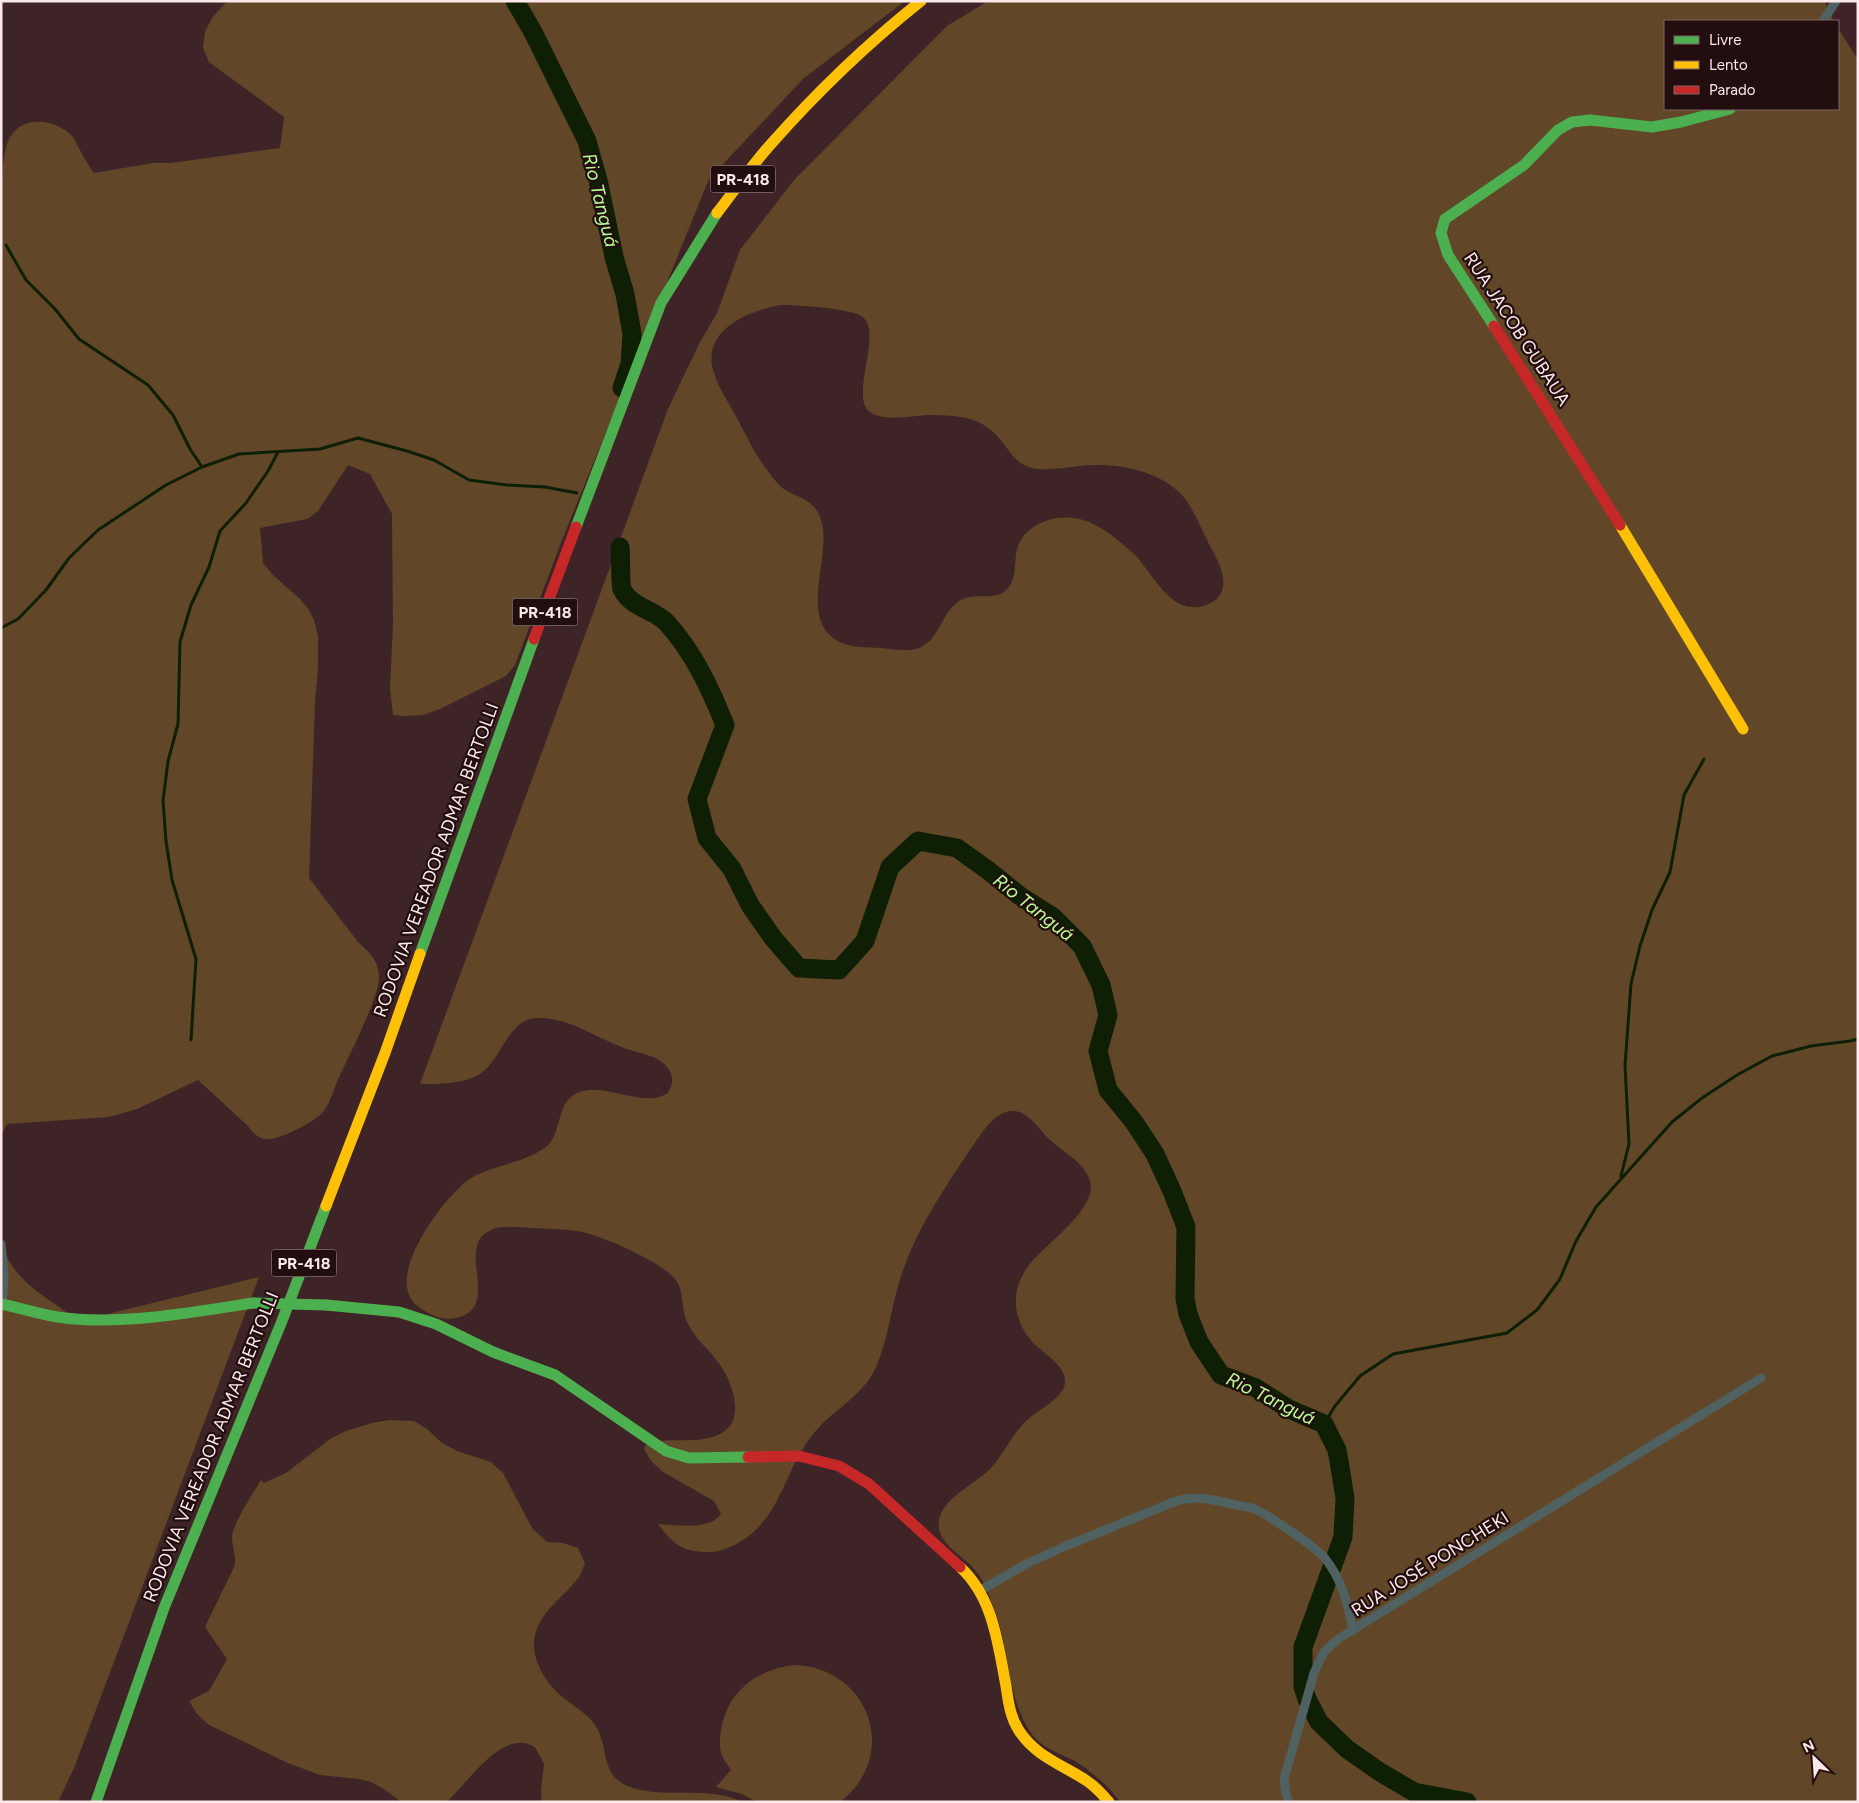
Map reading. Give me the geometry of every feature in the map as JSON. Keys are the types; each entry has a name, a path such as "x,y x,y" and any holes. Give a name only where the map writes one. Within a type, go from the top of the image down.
{"main road":[{"name":"RODOVIA VEREADOR ADMAR BERTOLLI","path":"96,1802 164,1608 282,1321 385,1053 503,722 588,502 661,303 714,217 770,145 824,87 888,27 921,1"},
{"name":"RUA JACOB GUBAUA","path":"1726,110 1653,127 1623,126 1592,120 1572,122 1554,132 1526,164 1446,219 1441,233 1448,255 1529,378 1612,511 1743,729"},
{"path":"2,1304 72,1319 142,1317 253,1303 326,1305 400,1312 436,1324 493,1352 554,1375 666,1451 689,1458 798,1456 839,1466 869,1484 972,1578 981,1590 988,1606 1012,1715 1020,1733 1036,1751 1086,1779 1108,1802"}],"street":[{"path":"1824,20 1836,1"},
{"path":"1,1244 4,1275 2,1304"},
{"name":"RUA JOSÉ PONCHEKI","path":"981,1590 1066,1546 1176,1501 1189,1498 1203,1498 1255,1509 1300,1538 1323,1556 1336,1576 1346,1598 1354,1631 1761,1378"},
{"path":"1290,1802 1286,1794 1284,1779 1314,1673 1324,1652 1338,1639 1354,1631"}],"shaded area":[{"path":"227,1 905,1 804,78 709,179 560,545 515,665 506,676 440,709 423,715 393,715 390,689 393,624 392,514 370,474 348,465 318,511 307,519 260,528 263,563 309,610 314,620 318,637 309,878 358,942 373,957 379,971 378,987 374,999 324,1110 318,1117 295,1130 277,1137 265,1139 255,1134 198,1080 137,1109 109,1117 7,1124 1,1136 1,194 6,148 10,137 17,129 25,124 45,122 65,130 73,137 94,173 153,163 171,163 280,148 284,117 209,62 203,48 205,32 212,18"},
{"path":"988,1 1825,1 1833,20 1664,20 1664,110 1839,110 1839,30 1858,60 1858,1802 1120,1802 1106,1785 1075,1761 1040,1743 1026,1726 1019,1710 1010,1677 1004,1642 986,1588 970,1564 945,1541 939,1529 941,1512 949,1502 990,1469 1022,1426 1031,1416 1054,1400 1062,1391 1065,1383 1061,1369 1034,1344 1024,1331 1017,1313 1016,1294 1020,1280 1027,1268 1079,1214 1087,1202 1091,1190 1089,1178 1076,1160 1051,1141 1031,1119 1016,1111 1003,1113 991,1122 968,1153 929,1213 906,1262 897,1290 884,1346 870,1377 856,1395 814,1433 803,1448 780,1496 761,1525 747,1537 722,1550 699,1552 679,1546 668,1537 658,1524 701,1525 709,1523 721,1514 714,1501 663,1472 651,1461 644,1449 646,1444 709,1438 727,1429 735,1415 734,1397 728,1379 716,1359 698,1339 687,1322 682,1294 675,1279 668,1272 632,1251 583,1232 511,1227 500,1228 489,1231 480,1239 476,1250 478,1290 476,1302 470,1312 456,1318 441,1318 427,1313 413,1301 407,1287 408,1271 414,1252 435,1216 460,1187 471,1178 531,1156 548,1145 555,1134 561,1113 572,1096 590,1090 601,1090 634,1097 654,1098 668,1093 671,1086 672,1078 669,1069 654,1057 621,1047 569,1023 548,1018 527,1020 518,1025 492,1062 476,1076 442,1084 420,1084 668,409 700,342 717,313 740,250 795,179 947,26","holes":["780,305 819,307 850,312 865,319 868,325 869,339 863,398 865,407 872,413 886,417 937,415 970,419 990,429 1015,458 1025,466 1039,469 1095,465 1118,466 1153,475 1173,487 1189,505 1217,560 1223,580 1223,587 1218,598 1203,606 1191,607 1181,604 1163,590 1133,553 1106,531 1090,522 1073,518 1056,518 1047,520 1032,528 1020,541 1012,583 1005,592 995,596 966,598 958,602 927,644 919,648 905,650 856,647 846,645 828,633 821,620 818,605 818,588 823,552 823,535 818,512 804,499 781,487 766,469 735,415 712,366 712,352 716,341 732,323 756,312"]},
{"path":"1,1237 5,1252 20,1276 42,1295 79,1321 259,1277 74,1768 58,1802 1,1802"},
{"path":"389,1420 414,1421 427,1429 442,1443 457,1451 491,1462 503,1473 532,1528 547,1542 563,1543 578,1548 585,1563 581,1574 540,1621 536,1631 534,1649 539,1666 553,1688 592,1721 598,1731 610,1770 615,1778 637,1789 663,1793 717,1794 742,1802 542,1802 541,1790 544,1764 535,1747 524,1743 513,1744 491,1756 446,1802 401,1802 371,1782 320,1775 288,1763 209,1725 197,1714 189,1701 209,1691 227,1659 205,1627 235,1565 233,1532 244,1508 261,1480 264,1483 286,1473 330,1439 346,1431"},
{"path":"794,1665 820,1670 841,1681 858,1697 868,1717 872,1739 869,1761 859,1783 840,1802 757,1802 742,1794 716,1787 731,1770 720,1750 720,1736 731,1702 739,1692 758,1677 781,1667"}],"waterway":[{"name":"Rio Tanguá","path":"515,1 533,32 587,141 598,180 614,257 625,294 632,334 630,364 622,388"},
{"path":"6,245 26,280 55,309 79,339 148,385 173,415 190,449 202,467"},
{"path":"1,628 18,619 46,590 69,558 98,530 166,485 202,467 239,454 320,449 358,438 434,460 469,480 545,487 577,493"},
{"path":"191,1040 196,959 172,880 166,841 163,801 168,761 178,724 180,642 191,605 209,567 220,531 246,503 268,471 278,452"},
{"name":"Rio Tanguá","path":"620,547 622,589 631,600 662,618 677,634 701,671 725,725 697,799 707,838 732,869 750,905 773,938 799,968 839,970 865,941 890,867 918,841 957,848 1020,896 1053,917 1082,946 1101,985 1108,1015 1098,1051 1108,1090 1134,1122 1155,1154 1186,1227 1185,1298 1188,1314 1199,1342 1221,1375 1256,1388 1289,1409 1324,1424 1337,1450 1345,1498 1343,1537 1303,1647 1303,1687 1307,1699 1319,1722 1347,1749 1380,1772 1414,1792 1467,1802"},
{"path":"1621,1176 1629,1144 1625,1065 1631,984 1640,946 1652,910 1670,872 1684,795 1704,759"},
{"path":"1324,1424 1335,1406 1360,1376 1393,1354 1507,1333 1537,1310 1560,1279 1576,1241 1596,1207 1672,1122 1702,1098 1737,1075 1772,1056 1811,1046 1858,1039"}],"traffic: fast":[{"path":"1494,326 1448,255 1441,233 1445,219 1524,165 1558,130 1572,122 1590,120 1652,127 1681,122 1726,110"},
{"path":"576,527 661,303 717,213"},
{"path":"420,954 534,639"},
{"path":"96,1802 164,1608 282,1321 326,1206"},
{"path":"1,1304 57,1317 110,1320 135,1319 253,1303"},
{"path":"253,1303 326,1305"},
{"path":"326,1305 399,1312 436,1324 493,1352 555,1375 666,1451 689,1458 748,1457"}],"traffic: slow":[{"path":"717,213 764,152 806,106 862,51 921,1"},
{"path":"1620,525 1743,729"},
{"path":"326,1206 385,1053 420,954"},
{"path":"960,1567 980,1592 987,1607 997,1638 1010,1708 1018,1729 1032,1746 1090,1783 1109,1802"}],"traffic: jam":[{"path":"1494,326 1620,525"},
{"path":"534,639 576,527"},
{"path":"748,1457 799,1456 839,1466 869,1484 960,1567"}]}
